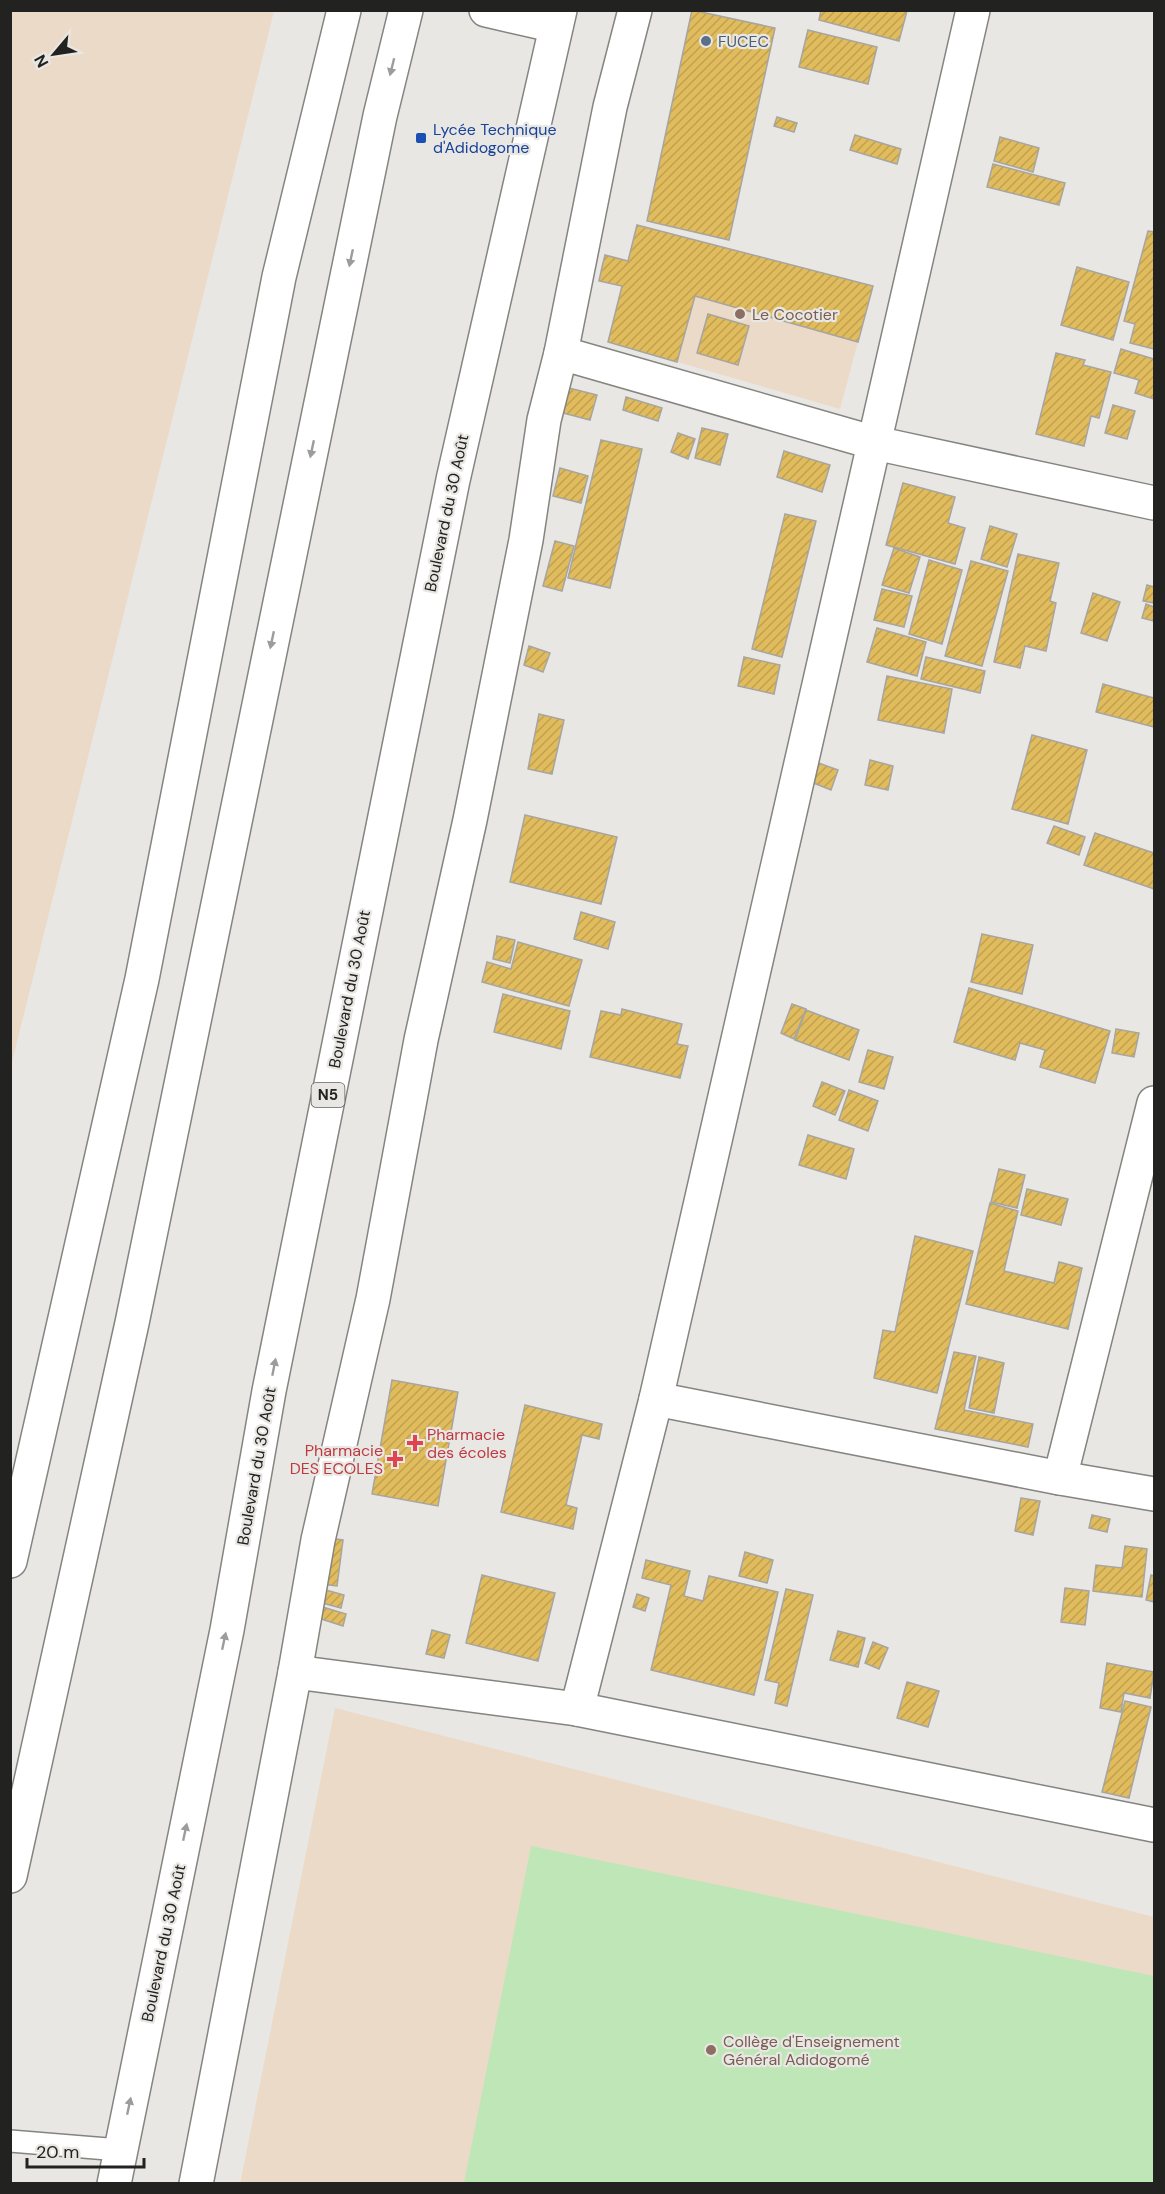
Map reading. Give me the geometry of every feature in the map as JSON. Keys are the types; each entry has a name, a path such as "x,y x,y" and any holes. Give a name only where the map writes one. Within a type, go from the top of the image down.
{"main road":[{"path":"10,1561 142,979 279,277 344,10"},
{"path":"10,1876 132,1323 380,116 406,10"},
{"path":"486,10 558,18"},
{"path":"196,2184 295,1672 318,1540 374,1299 421,1041 470,820 524,552 544,420 561,353 610,107 635,10"},
{"path":"577,1709 656,1399 973,10"},
{"name":"Boulevard du 30 Août","path":"114,2184 227,1630 269,1390 453,480 558,18"},
{"path":"561,353 875,443 1155,503"},
{"path":"1060,1478 1155,1103"},
{"path":"656,1399 1060,1478 1155,1494"},
{"path":"295,1672 577,1709 1155,1825"}],"lane":[{"path":"10,2141 120,2150"}],"shaded area":[{"path":"10,11 274,11 11,1066"},
{"name":"Le Cocotier","path":"637,225 873,286 840,409 608,342"},
{"name":"Collège d'Enseignement Général Adidogomé","path":"335,1708 1154,1917 1154,2183 240,2184"}],"green space":[{"path":"531,1846 1154,1976 1154,2183 464,2183"}],"building":[{"path":"692,10 775,28 729,240 647,221"},
{"path":"821,10 907,11 899,41 819,20"},
{"path":"808,30 877,47 868,84 799,67"},
{"path":"777,117 797,123 794,132 774,126"},
{"path":"855,135 901,149 897,164 850,150"},
{"path":"1000,137 1039,148 1033,172 994,161"},
{"path":"993,164 1065,183 1059,205 987,187"},
{"name":"Le Cocotier","path":"637,225 873,286 858,342 695,296 677,362 608,342 622,286 599,281 602,267 605,255 628,261"},
{"path":"1148,231 1154,232 1154,349 1130,343 1135,324 1124,321"},
{"path":"1077,267 1129,282 1113,340 1061,325"},
{"path":"708,314 749,326 738,365 697,353"},
{"path":"1121,349 1154,359 1154,399 1135,393 1139,380 1114,373"},
{"path":"1056,353 1085,360 1083,365 1111,372 1099,418 1091,416 1084,446 1036,434"},
{"path":"569,388 597,395 590,420 563,413"},
{"path":"626,397 662,408 658,421 623,410"},
{"path":"1113,405 1135,411 1127,439 1105,433"},
{"path":"702,428 728,434 720,465 695,458"},
{"path":"678,433 695,439 688,459 671,452"},
{"path":"601,440 642,449 610,588 568,578"},
{"path":"784,451 830,465 822,492 777,477"},
{"path":"560,468 588,476 581,503 553,496"},
{"path":"903,483 955,497 948,523 965,528 955,564 886,545"},
{"path":"785,514 816,521 782,657 752,649"},
{"path":"990,526 1017,534 1007,567 981,559"},
{"path":"555,541 574,546 562,591 543,586"},
{"path":"894,548 920,557 909,593 882,585"},
{"path":"1018,554 1059,563 1050,601 1056,603 1046,651 1025,646 1020,668 994,662"},
{"path":"929,560 962,570 942,644 909,634"},
{"path":"971,561 1008,571 982,666 945,656"},
{"path":"1147,585 1154,587 1154,603 1143,601"},
{"path":"882,589 912,596 904,627 874,620"},
{"path":"1093,593 1120,602 1107,641 1081,633"},
{"path":"1146,604 1154,607 1154,621 1142,618"},
{"path":"877,628 926,642 917,676 867,662"},
{"path":"529,646 550,653 543,672 524,665"},
{"path":"744,657 780,665 774,694 738,686"},
{"path":"926,657 985,671 980,693 921,679"},
{"path":"887,676 952,689 944,733 878,720"},
{"path":"1103,684 1154,698 1154,727 1096,712"},
{"path":"539,714 564,720 552,774 528,769"},
{"path":"1032,735 1087,750 1068,824 1012,809"},
{"path":"870,760 893,766 888,790 865,785"},
{"path":"813,761 838,770 831,790 806,780"},
{"path":"525,815 617,837 601,904 510,882"},
{"path":"1054,826 1085,837 1079,855 1047,843"},
{"path":"1095,833 1154,853 1154,889 1084,865"},
{"path":"581,912 615,922 608,949 574,939"},
{"path":"982,934 1033,945 1022,994 971,982"},
{"path":"497,936 515,940 510,963 493,959"},
{"path":"518,942 582,960 569,1006 482,982 487,962 511,969"},
{"path":"969,988 1110,1031 1095,1083 1040,1067 1045,1050 1020,1043 1015,1060 954,1042"},
{"path":"503,994 570,1011 561,1049 494,1032"},
{"path":"792,1004 806,1009 794,1039 781,1033"},
{"path":"622,1009 682,1024 677,1044 688,1046 680,1078 590,1057 601,1011 621,1015"},
{"path":"806,1010 859,1030 849,1060 795,1040"},
{"path":"1116,1029 1139,1033 1134,1057 1112,1053"},
{"path":"868,1050 893,1057 884,1089 859,1082"},
{"path":"822,1082 845,1091 835,1115 813,1106"},
{"path":"849,1090 878,1101 868,1131 839,1120"},
{"path":"808,1135 854,1149 846,1179 799,1165"},
{"path":"999,1169 1025,1175 1017,1208 991,1202"},
{"path":"1027,1189 1068,1199 1061,1225 1021,1215"},
{"path":"990,1203 1018,1211 1004,1271 1054,1283 1059,1262 1082,1268 1068,1329 966,1304"},
{"path":"915,1236 973,1251 937,1393 874,1378 883,1330 895,1332"},
{"path":"954,1352 976,1356 964,1410 1033,1424 1028,1447 935,1429"},
{"path":"979,1357 1004,1363 994,1413 969,1408"},
{"name":"Pharmacie des écoles","path":"392,1380 458,1392 438,1506 372,1494"},
{"path":"525,1405 602,1424 599,1439 582,1435 566,1505 577,1508 573,1529 501,1512"},
{"path":"1021,1498 1040,1501 1033,1535 1015,1531"},
{"path":"1092,1515 1110,1519 1107,1532 1089,1528"},
{"path":"319,1537 343,1540 337,1586 313,1583"},
{"path":"1125,1546 1147,1549 1142,1597 1093,1591 1096,1565 1122,1568"},
{"path":"745,1552 773,1560 767,1583 739,1576"},
{"path":"646,1560 690,1571 684,1596 703,1601 709,1576 778,1592 754,1695 651,1670 671,1585 642,1578"},
{"path":"482,1575 555,1593 538,1661 466,1643"},
{"path":"1151,1575 1154,1576 1154,1602 1146,1600"},
{"path":"315,1587 344,1595 341,1608 311,1600"},
{"path":"1065,1588 1089,1591 1085,1625 1061,1622"},
{"path":"786,1589 813,1595 787,1706 775,1703 779,1683 765,1680"},
{"path":"637,1594 649,1598 645,1611 633,1607"},
{"path":"316,1605 346,1614 343,1626 312,1616"},
{"path":"432,1630 450,1635 444,1658 426,1654"},
{"path":"838,1631 865,1638 858,1667 830,1660"},
{"path":"873,1642 888,1648 879,1669 865,1663"},
{"path":"1107,1663 1154,1672 1150,1698 1124,1693 1121,1712 1100,1708"},
{"path":"907,1682 939,1691 928,1727 897,1718"},
{"path":"1125,1701 1151,1707 1129,1798 1102,1792"}],"place":[{"name":"FUCEC","path":"706,41"},
{"name":"Lycée Technique d'Adidogome","path":"421,138"},
{"name":"Le Cocotier","path":"740,314"},
{"name":"Pharmacie des écoles","path":"415,1443"},
{"name":"Pharmacie DES ECOLES","path":"395,1459"},
{"name":"Collège d'Enseignement Général Adidogomé","path":"711,2050"}]}
